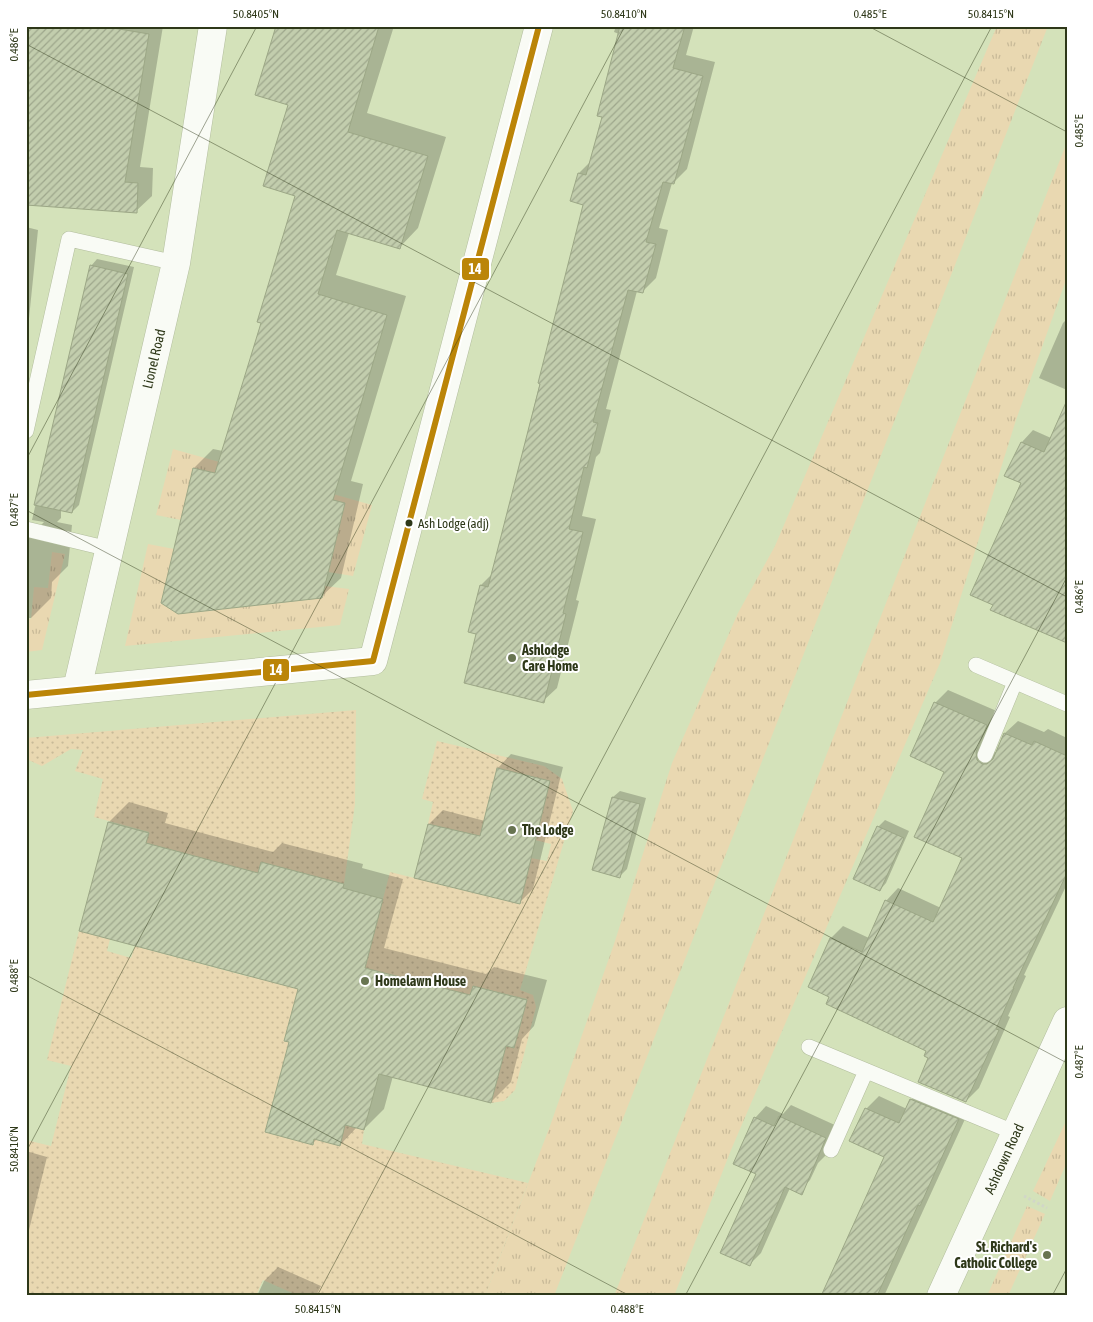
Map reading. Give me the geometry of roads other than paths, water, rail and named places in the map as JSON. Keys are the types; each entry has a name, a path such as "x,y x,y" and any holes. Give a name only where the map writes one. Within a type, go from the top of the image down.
{"street":[{"name":"Lionel Road","path":"77,689 176,263 213,26"},
{"path":"26,695 373,660 539,26"},
{"name":"Ashdown Road","path":"941,1296 1067,1021"}],"lane":[{"path":"26,431 69,239 176,263"},
{"path":"26,529 109,549"},
{"path":"976,665 1067,704"},
{"path":"985,756 1015,682"},
{"path":"809,1047 1016,1133"},
{"path":"831,1150 866,1071"}],"place":[{"name":"Ash Lodge (adj)","path":"409,523"},
{"name":"Ashlodge Care Home","path":"512,658"},
{"name":"The Lodge","path":"512,830"},
{"name":"Homelawn House","path":"365,981"},
{"name":"St. Richard's Catholic College","path":"1047,1255"}]}
